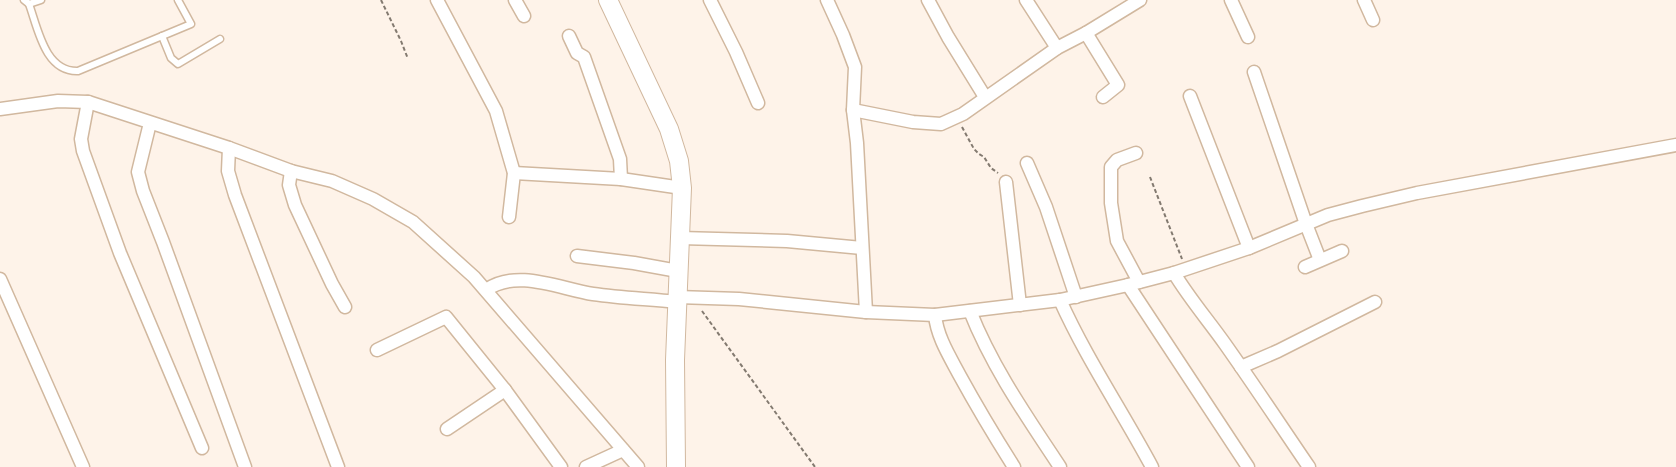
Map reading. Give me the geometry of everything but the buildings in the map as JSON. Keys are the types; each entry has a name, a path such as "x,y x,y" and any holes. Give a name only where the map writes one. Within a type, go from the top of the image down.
{"main road":[{"path":"608,0 669,129 679,161 682,188 675,360 676,467"}],"street":[{"path":"437,0 496,111 514,173 509,218"},
{"path":"515,0 524,16"},
{"path":"710,0 736,52 758,103"},
{"path":"827,0 855,67 853,110 866,312"},
{"path":"928,0 948,37 985,97"},
{"path":"1026,0 1057,48"},
{"path":"853,110 914,122 941,124 963,114 1057,48 1086,33 1140,0"},
{"path":"1231,0 1248,37"},
{"path":"1364,0 1373,20"},
{"path":"1086,33 1118,86 1103,97"},
{"path":"569,36 577,53 584,57 620,158 621,179"},
{"path":"1254,72 1320,260"},
{"path":"1190,96 1249,248"},
{"path":"0,109 58,101 88,102 229,148 291,171 332,181 373,200 413,222 486,290 638,467"},
{"path":"88,102 81,139 83,152 120,253 202,448"},
{"path":"138,172 150,123"},
{"path":"486,290 502,282 531,281 594,294 677,299 740,299 866,312 935,315 1020,305 1076,297 1180,271 1249,248 1328,215 1417,193 1676,145"},
{"path":"229,148 228,171 235,195 338,467"},
{"path":"135,151 135,162 143,191 245,467"},
{"path":"1136,153 1117,160 1111,167 1111,203 1117,240 1133,284 1248,467"},
{"path":"1027,163 1046,207 1076,297"},
{"path":"291,171 289,185 295,205 345,308"},
{"path":"514,173 621,179 682,188"},
{"path":"1006,182 1020,305"},
{"path":"680,238 787,241 862,248"},
{"path":"1306,266 1342,251"},
{"path":"577,256 634,263 678,272"},
{"path":"1180,271 1186,294 1203,314 1241,367 1309,467"},
{"path":"0,279 83,467"},
{"path":"1060,300 1090,361 1152,467"},
{"path":"1241,367 1278,351 1375,302"},
{"path":"970,311 980,336 1009,389 1060,467"},
{"path":"935,315 936,323 946,349 986,424 1014,467"},
{"path":"377,350 446,317 504,390 561,467"},
{"path":"447,429 504,390"},
{"path":"588,466 623,450"}],"lane":[{"path":"41,0 26,2 48,55 60,68 69,72 78,71 191,24 178,0"},
{"path":"162,36 171,58 178,64 220,38"}],"path":[{"path":"381,0 408,58"},
{"path":"954,119 964,129 974,149 984,157 991,168 1003,177 1006,182"},
{"path":"1150,177 1180,271"},
{"path":"677,299 698,304 815,467"}]}
